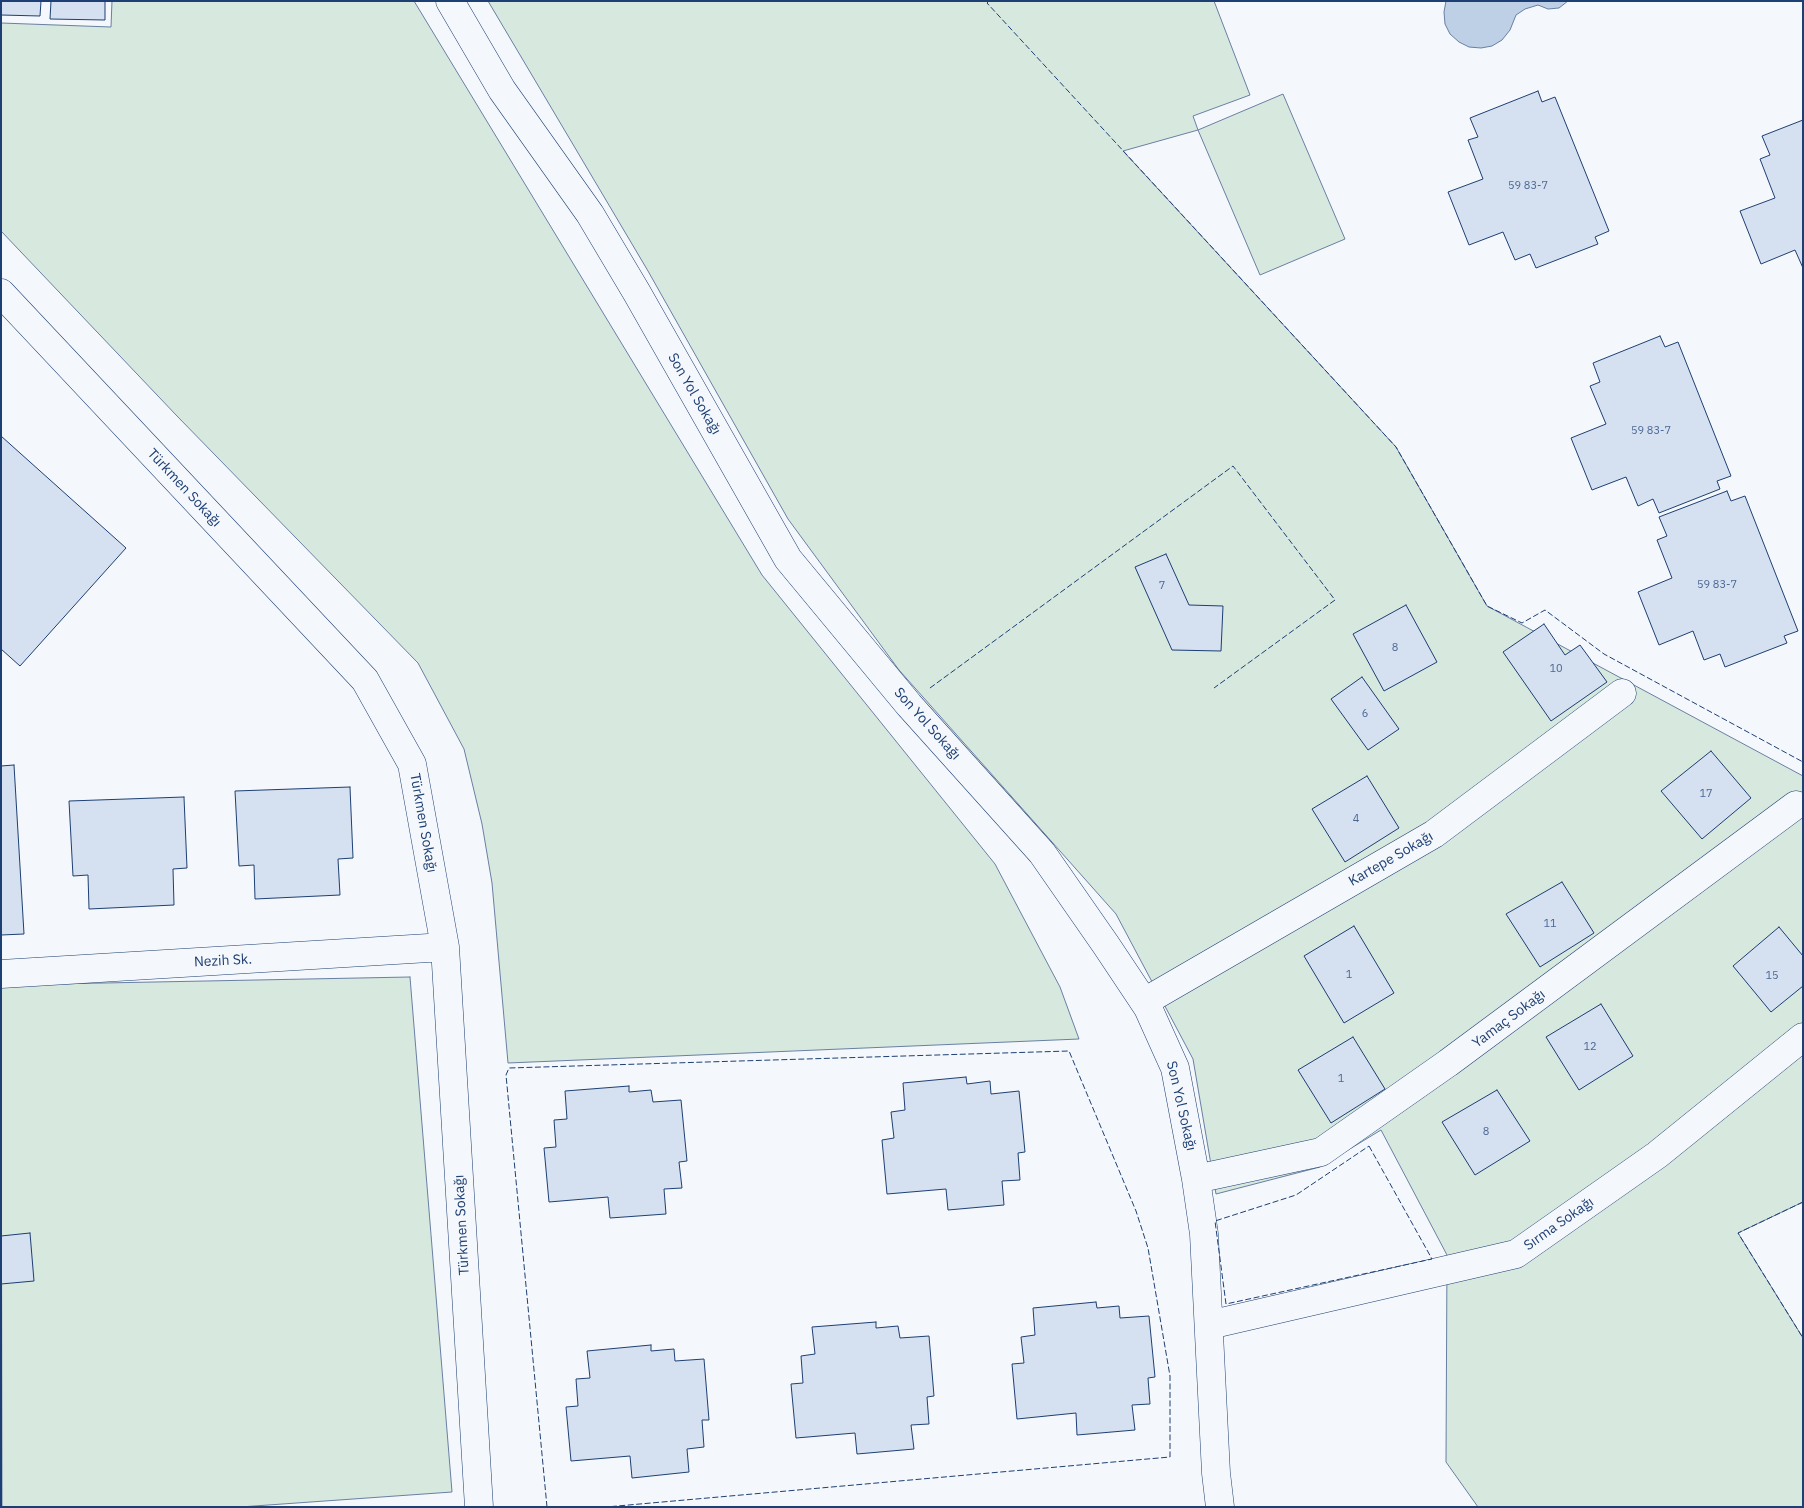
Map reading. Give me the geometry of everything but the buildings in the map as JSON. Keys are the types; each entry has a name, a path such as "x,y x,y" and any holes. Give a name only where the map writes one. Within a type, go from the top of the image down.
{"street":[{"name":"Son Yol Sokağı","path":"450,1 502,90 590,214 788,559 909,705 1042,853 1144,1002 1175,1068 1196,1179 1204,1234 1216,1473 1220,1507"},
{"name":"Türkmen Sokağı","path":"1,293 365,680 412,764 445,947 479,1507"},
{"name":"Kartepe Sokağı","path":"1144,1002 1434,834 1622,693"},
{"name":"Yamaç Sokağı","path":"1196,1179 1321,1152 1448,1064 1796,805"},
{"name":"Nezih Sk.","path":"1,974 445,947"},
{"name":"Sırma Sokağı","path":"1209,1325 1516,1254 1657,1155 1803,1036"}],"shaded area":[{"path":"112,1 414,1 762,575 995,864 1060,987 1079,1039 508,1063 492,883 482,824 464,749 418,663 177,416 1,231 1,23 111,27"},
{"path":"488,1 1214,1 1250,95 1193,116 1198,130 1123,151 1396,447 1487,606 1803,776 1803,1202 1738,1233 1803,1338 1803,1507 1478,1507 1446,1462 1447,1255 1381,1130 1320,1167 1216,1194 1193,1059 1116,914 899,670 788,519 648,271"},
{"path":"1283,94 1345,239 1260,275 1198,130"},
{"path":"410,977 452,1492 240,1507 2,1507 1,985"}],"water":[{"path":"1446,1 1568,1 1559,8 1548,9 1538,5 1525,9 1516,15 1510,30 1502,40 1492,46 1481,48 1469,47 1459,42 1450,34 1445,24 1444,12"}],"fence":[{"path":"989,1 987,3 1396,447 1487,606 1522,623 1545,610 1604,654 1803,762"},
{"path":"930,688 1233,466 1335,600 1214,688"},
{"path":"547,1507 506,1075 509,1068 1069,1051 1136,1211 1148,1248 1170,1376 1170,1457 606,1507"},
{"path":"1369,1146 1432,1259 1226,1304 1215,1221 1296,1195 1369,1146"},
{"path":"1803,1202 1738,1233 1803,1338"}]}
